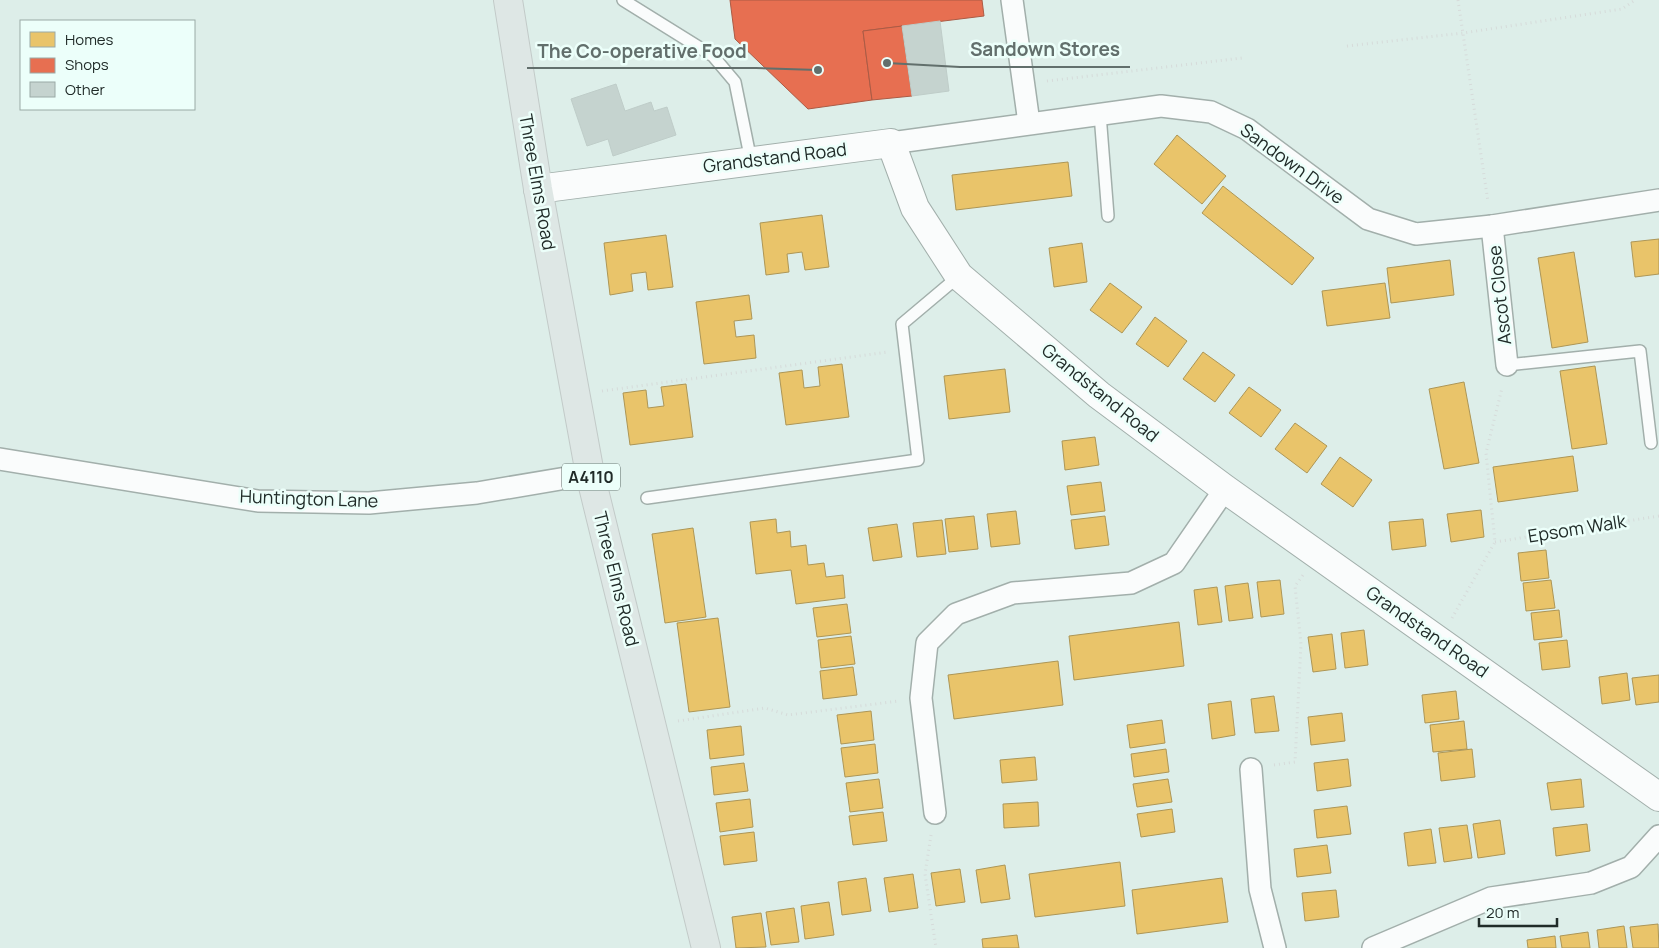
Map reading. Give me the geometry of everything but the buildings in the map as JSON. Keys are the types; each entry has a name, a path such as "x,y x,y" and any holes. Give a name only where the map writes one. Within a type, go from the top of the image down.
{"main road":[{"name":"Three Elms Road","path":"508,0 538,189 574,395 590,474 706,948"}],"street":[{"path":"1012,0 1029,123"},
{"name":"Sandown Drive","path":"890,143 1161,106 1211,112 1247,128 1368,220 1416,234 1492,226 1659,200"},
{"name":"Grandstand Road","path":"538,189 890,143 915,208 959,276 1099,395 1225,489 1659,797"},
{"name":"Ascot Close","path":"1492,226 1507,365"},
{"name":"Huntington Lane","path":"0,459 267,501 369,503 477,493 590,474"},
{"path":"935,813 921,698 927,643 956,614 1013,593 1131,583 1174,563 1225,489"},
{"path":"1251,768 1260,889 1275,948"},
{"path":"1373,948 1490,898 1591,883 1632,867 1659,836"}],"lane":[{"path":"623,0 713,56 735,82 751,161"},
{"path":"1100,114 1108,216"},
{"path":"646,498 918,460 902,324 959,276"},
{"path":"1507,365 1640,351 1651,443"}],"path":[{"path":"1458,0 1492,226"},
{"path":"1347,46 1463,32 1622,9 1635,0"},
{"path":"1024,84 1242,58"},
{"path":"574,395 904,350"},
{"path":"1440,640 1495,542 1486,453 1507,365"},
{"name":"Epsom Walk","path":"1495,542 1659,516"},
{"path":"1251,768 1296,762 1301,644 1296,586 1318,554"},
{"path":"652,724 765,708 788,715 921,698"},
{"path":"935,813 925,874 936,948"}],"place":[{"name":"Sandown Stores","path":"887,63"},
{"name":"The Co-operative Food","path":"818,70"}]}
